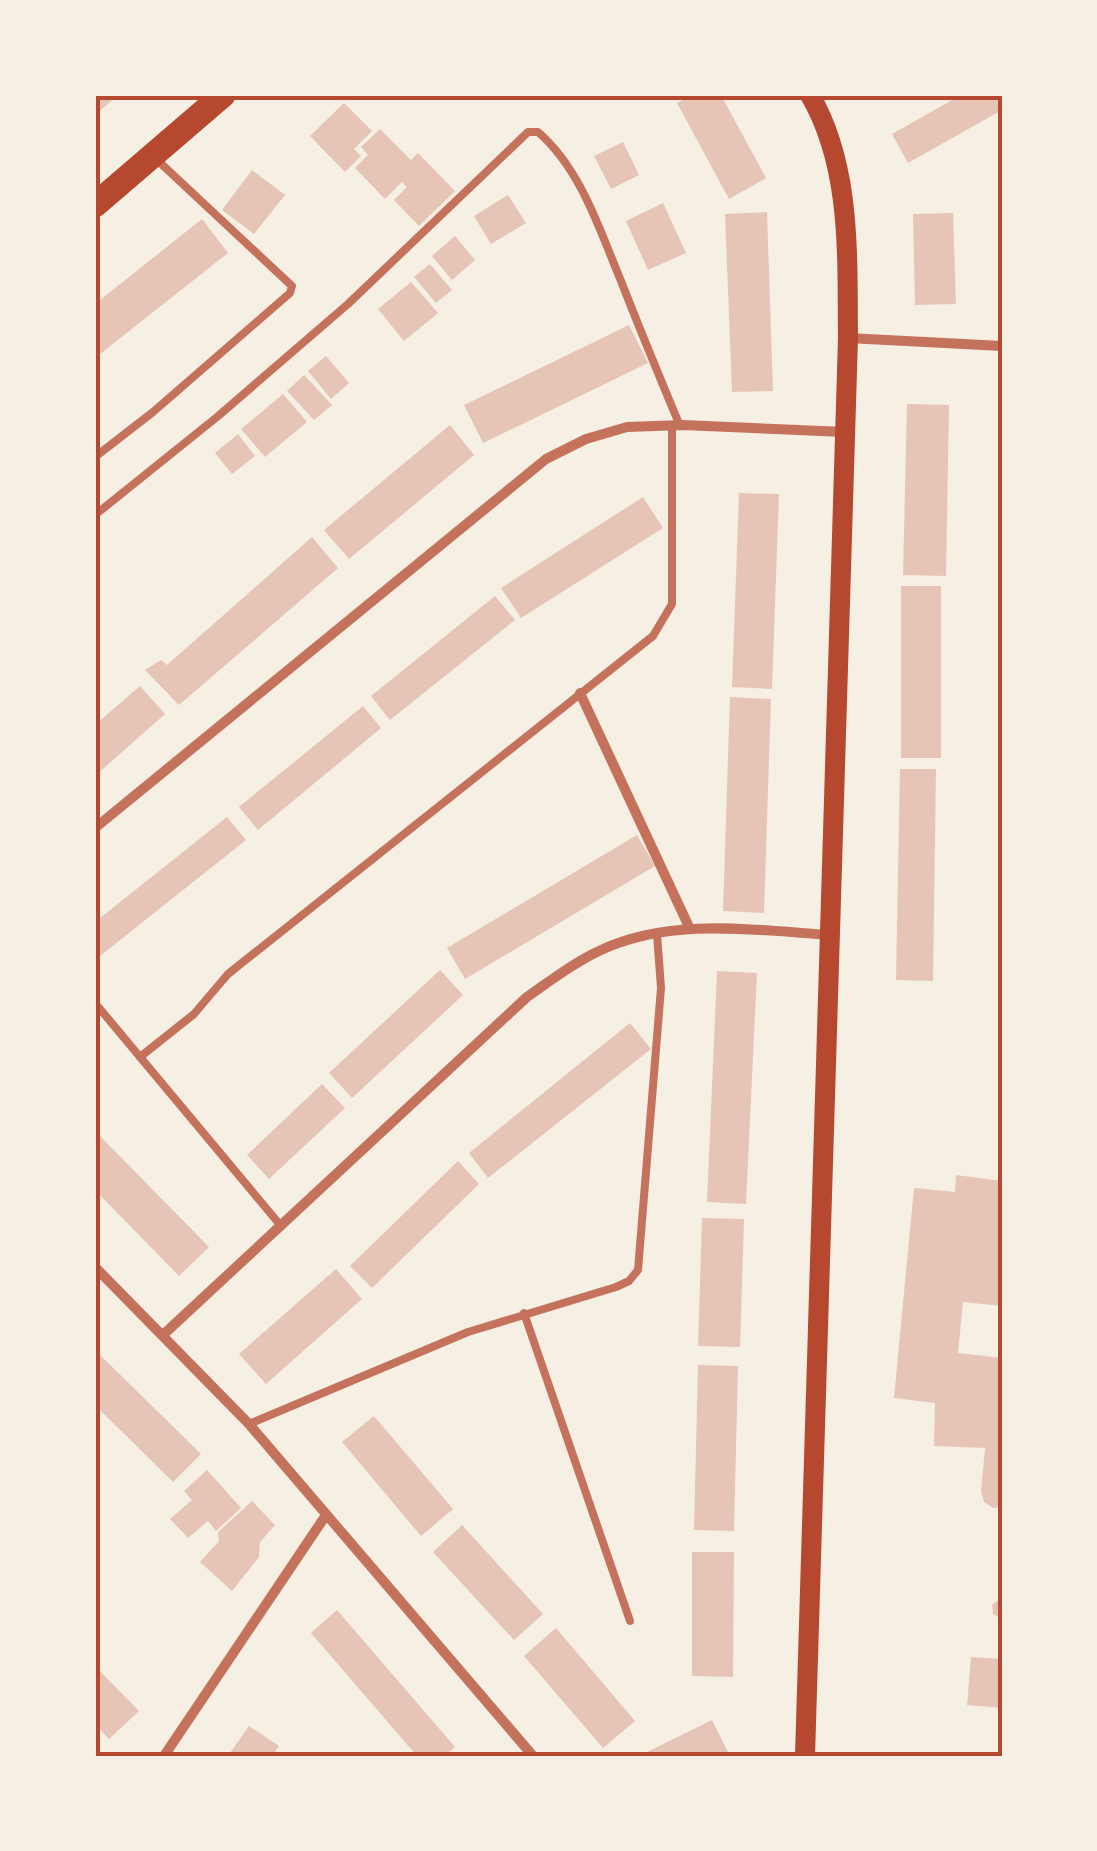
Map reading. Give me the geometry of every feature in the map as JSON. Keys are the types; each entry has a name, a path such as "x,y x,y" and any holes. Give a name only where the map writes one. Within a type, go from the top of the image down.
{"main road":[{"path":"95,205 223,95"},
{"path":"805,1756 848,338 843,202 823,116 810,95"}],"street":[{"path":"848,338 1002,346"},
{"path":"95,828 546,458 586,439 627,427 845,432"},
{"path":"580,693 690,930"},
{"path":"164,1334 527,998 598,951 630,938 690,930 733,928 830,936"},
{"path":"95,1267 249,1424 533,1756"},
{"path":"164,1756 326,1516"}],"lane":[{"path":"95,515 348,304 528,132 538,132 550,142 575,178 676,427 672,604 653,636 228,974 194,1014 140,1057"},
{"path":"95,458 290,293 292,286 153,156"},
{"path":"249,1424 468,1332 629,1281 638,1270 661,988 657,934"},
{"path":"95,1003 280,1226"},
{"path":"524,1313 630,1621"}],"building":[{"path":"95,95 118,95 95,115"},
{"path":"692,95 721,95 766,178 729,199 677,103"},
{"path":"961,95 1002,95 1002,110 908,163 892,134"},
{"path":"344,103 372,131 354,149 361,156 345,172 310,136"},
{"path":"380,129 411,160 418,153 455,191 419,226 394,200 407,187 402,182 385,199 355,168 368,155 361,147"},
{"path":"623,142 639,175 611,189 594,156"},
{"path":"252,170 285,195 254,234 222,210"},
{"path":"508,195 526,223 491,244 474,216"},
{"path":"663,203 686,253 648,270 626,221"},
{"path":"767,212 773,391 732,392 725,214"},
{"path":"953,213 956,304 915,305 913,214"},
{"path":"202,219 228,253 95,358 95,304"},
{"path":"455,236 475,260 452,280 432,256"},
{"path":"430,264 452,290 436,303 414,277"},
{"path":"411,282 438,313 404,341 378,309"},
{"path":"629,325 648,363 483,443 464,405"},
{"path":"326,356 349,383 331,399 308,371"},
{"path":"304,375 332,405 314,420 287,391"},
{"path":"283,394 307,422 265,457 241,429"},
{"path":"907,404 949,405 946,576 903,575"},
{"path":"450,425 474,455 349,559 324,530"},
{"path":"238,434 255,456 232,474 215,453"},
{"path":"739,493 779,494 772,689 732,687"},
{"path":"643,497 663,528 521,618 501,588"},
{"path":"312,537 338,568 179,705 145,670 161,660 167,665"},
{"path":"901,586 941,586 941,758 901,758"},
{"path":"495,596 515,620 390,720 371,696"},
{"path":"140,686 165,714 95,776 95,725"},
{"path":"730,697 771,699 764,913 723,911"},
{"path":"363,706 381,728 258,830 239,807"},
{"path":"900,769 936,769 933,981 896,980"},
{"path":"227,817 246,840 95,960 95,922"},
{"path":"637,835 655,866 465,979 447,948"},
{"path":"440,970 463,995 352,1098 329,1073"},
{"path":"717,971 757,973 746,1204 707,1202"},
{"path":"630,1023 651,1049 488,1178 469,1153"},
{"path":"322,1084 345,1108 269,1179 247,1155"},
{"path":"95,1131 209,1247 179,1276 95,1190"},
{"path":"458,1161 479,1184 372,1288 350,1266"},
{"path":"956,1175 1002,1181 1002,1306 963,1302 958,1353 1002,1358 1002,1507 993,1508 984,1502 981,1491 985,1448 934,1446 935,1403 894,1398 914,1188 955,1192"},
{"path":"702,1218 744,1219 740,1347 698,1346"},
{"path":"336,1269 362,1299 266,1384 239,1354"},
{"path":"95,1350 201,1454 173,1482 95,1405"},
{"path":"698,1365 738,1366 734,1531 694,1530"},
{"path":"374,1416 453,1509 421,1536 342,1442"},
{"path":"207,1470 241,1508 216,1531 208,1521 188,1538 170,1519 192,1500 184,1491"},
{"path":"252,1501 275,1525 260,1542 259,1557 232,1591 200,1562 219,1541 218,1532"},
{"path":"462,1525 543,1614 514,1640 433,1552"},
{"path":"692,1552 734,1552 733,1677 692,1676"},
{"path":"1002,1597 1002,1619 993,1614 992,1605"},
{"path":"337,1610 455,1747 445,1756 417,1756 311,1633"},
{"path":"556,1628 635,1721 603,1748 524,1656"},
{"path":"971,1657 1002,1659 1002,1708 967,1705"},
{"path":"95,1666 139,1711 109,1739 95,1724"},
{"path":"712,1720 730,1756 639,1756"},
{"path":"249,1726 279,1746 272,1756 228,1756"}]}
